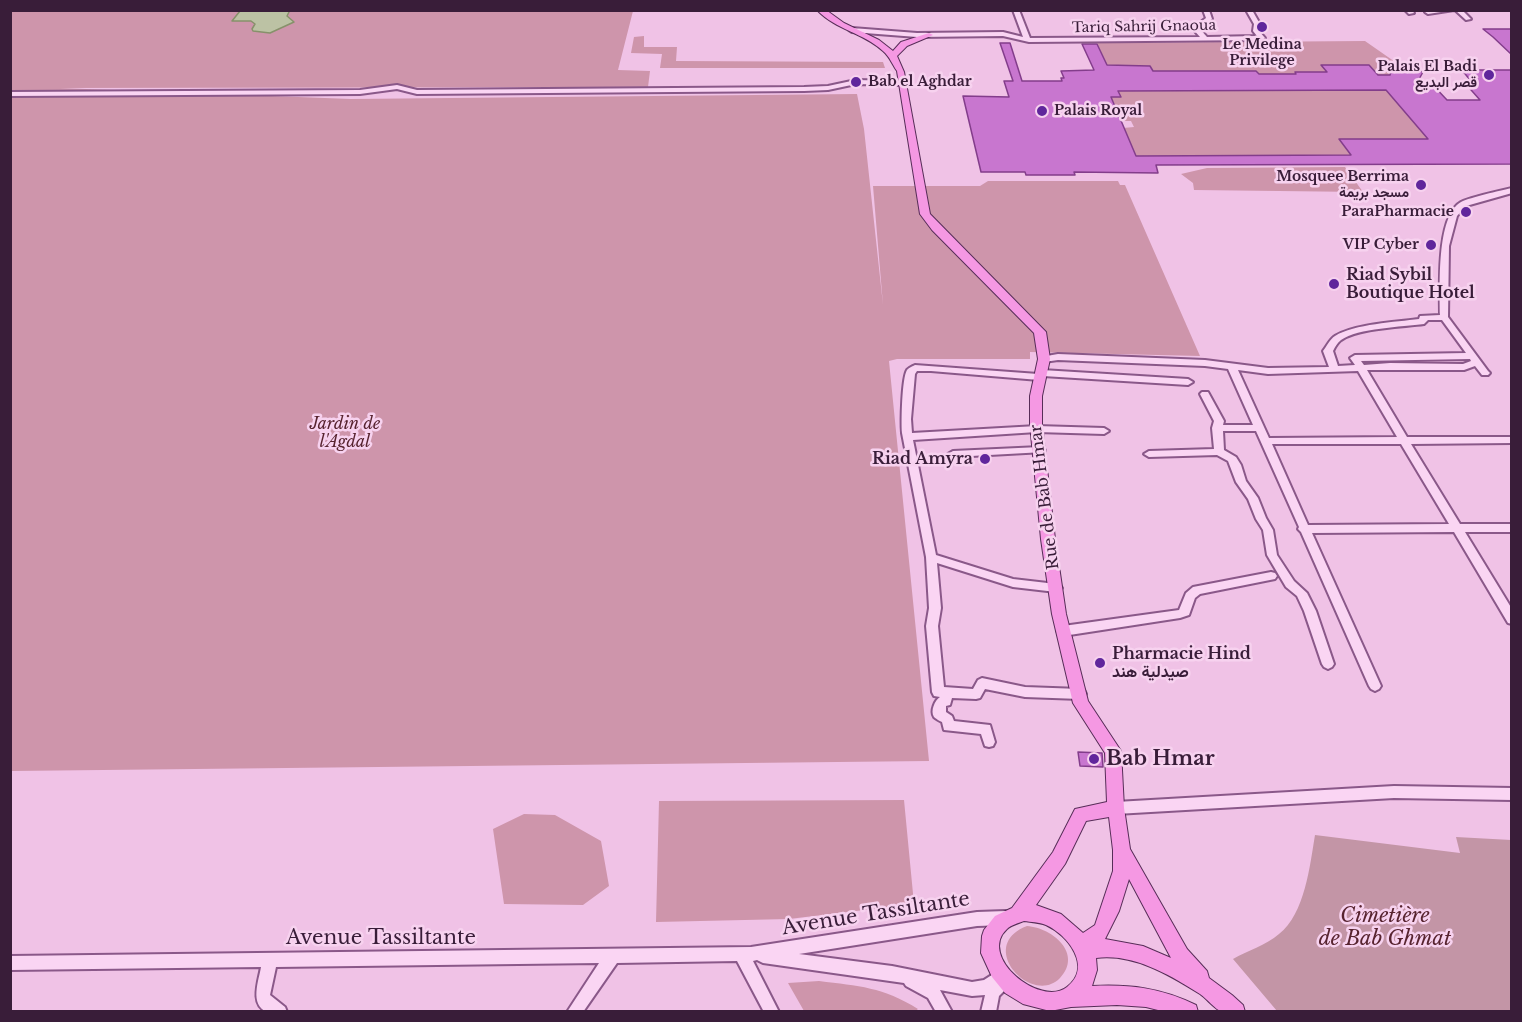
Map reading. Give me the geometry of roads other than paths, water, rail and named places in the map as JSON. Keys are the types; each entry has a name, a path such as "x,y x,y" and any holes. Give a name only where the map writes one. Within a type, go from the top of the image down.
{"main road":[{"path":"821,10 834,21 894,55 904,44 929,35"},
{"name":"Rue de Bab Hmar","path":"894,55 900,75 925,214 936,228 1033,322 1040,332 1042,370 1036,396 1037,429 1048,539 1063,631 1082,703 1113,751 1116,808 1122,850 1122,871 1110,911 1101,931 1082,948"},
{"path":"1116,808 1081,814 1059,858 1013,916 994,932 990,944 992,965 1000,981 1015,996 1042,1005 1146,996 1166,1000 1189,1011"},
{"path":"1122,850 1180,955 1209,989"},
{"path":"1013,916 1033,912 1052,917 1071,930 1082,948 1086,974 1079,989 1061,1004"},
{"path":"1082,948 1115,948 1169,966 1209,989 1236,1011"}],"street":[{"path":"1017,10 1027,38"},
{"path":"1206,10 1209,19 1205,21 1206,25 1194,27 1206,39"},
{"name":"Tariq Sahrij Gnaoua","path":"1003,34 1027,38 1262,38 1256,31 1257,24 1249,10"},
{"path":"1428,12 1451,10"},
{"path":"1458,10 1468,19"},
{"path":"852,30 929,35 1003,34 1022,26"},
{"path":"10,94 360,92 397,87 417,92 804,89 828,88 900,75"},
{"path":"1485,373 1444,317 1445,246 1453,216 1459,208 1470,201 1512,190"},
{"path":"1335,369 1328,351 1335,340 1341,336 1424,321 1423,318 1444,317"},
{"path":"1042,370 1058,357 1205,363 1268,371 1335,369 1358,363 1464,367 1475,359"},
{"path":"1358,363 1512,620"},
{"path":"1232,367 1375,686"},
{"path":"1080,694 1025,692 982,683 976,694 938,692 932,626 935,608 931,557 906,419 908,381 911,371 915,368 971,370 997,375 1042,370 1188,382"},
{"path":"1205,394 1217,415 1219,452"},
{"path":"1217,428 1258,428"},
{"path":"908,437 1037,429 1104,430"},
{"path":"1264,441 1512,440"},
{"path":"953,454 1040,450"},
{"path":"1149,454 1219,452 1232,459 1241,482 1253,498 1260,519 1268,530 1272,555 1290,584 1301,593 1310,611 1328,664"},
{"path":"1303,529 1512,528"},
{"path":"931,557 1013,583 1056,588"},
{"path":"1063,631 1180,614 1185,612 1190,596 1197,590 1271,576"},
{"path":"946,692 946,701 941,702 939,714 948,720 948,726 986,729 989,742"},
{"path":"1116,808 1394,792 1512,794"},
{"name":"Avenue Tassiltante","path":"10,963 746,954 977,919 1013,916"},
{"path":"746,954 772,1011"},
{"name":"Avenue Tassiltante","path":"746,954 892,974 972,989 987,987 1000,981"},
{"path":"574,1011 613,956"},
{"path":"270,960 263,995 265,1000 280,1011"},
{"path":"892,974 933,993 945,1011"},
{"path":"988,1011 993,992 1000,981"}],"place":[{"name":"Le Medina Privilege","path":"1262,27"},
{"name":"Palais El Badi قصر البديع","path":"1489,75"},
{"name":"Bab el Aghdar","path":"856,82"},
{"name":"Palais Royal","path":"1042,111"},
{"name":"Mosquee Berrima مسجد بريمة","path":"1421,185"},
{"name":"ParaPharmacie","path":"1466,212"},
{"name":"VIP Cyber","path":"1431,245"},
{"name":"Riad Sybil Boutique Hotel","path":"1334,284"},
{"name":"Riad Amyra","path":"985,459"},
{"name":"Pharmacie Hind صيدلية هند","path":"1100,663"},
{"name":"Bab Hmar","path":"1094,759"}],"park label":[{"name":"Jardin de l'Agdal","path":"345,433"},
{"name":"Cimetière de Bab Ghmat","path":"1385,928"}]}
